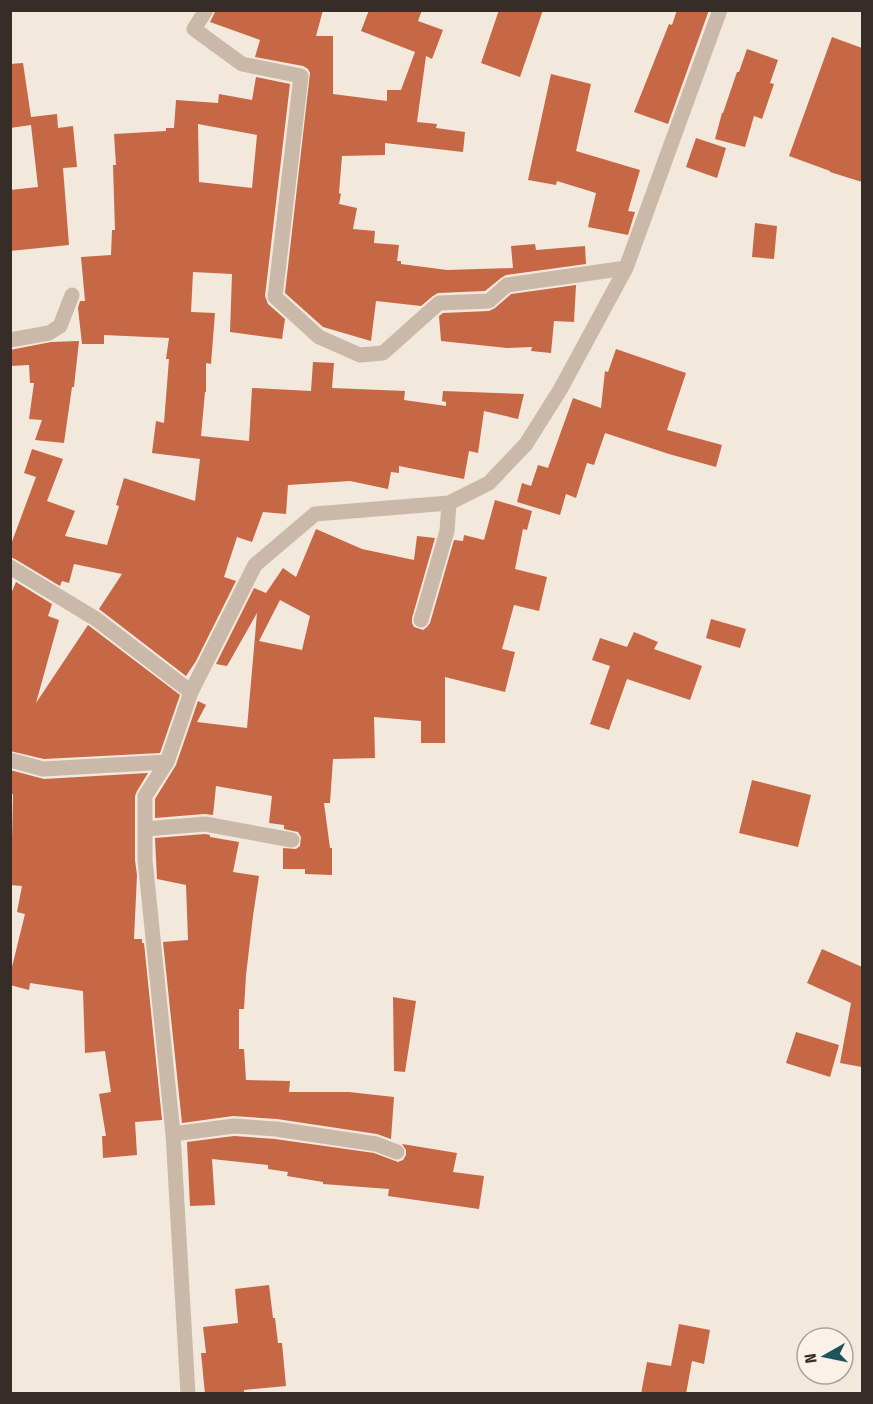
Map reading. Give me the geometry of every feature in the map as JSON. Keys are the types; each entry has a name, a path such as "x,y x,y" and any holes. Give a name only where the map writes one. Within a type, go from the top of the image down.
{"street":[{"path":"206,10 194,29 242,64 301,76 275,297 319,337 360,355 383,353 439,303 489,301 507,285 626,268"},
{"path":"188,1394 173,1134 145,860 145,796 166,762 190,692 255,565 315,514 449,503 489,483 526,444 560,390 626,268 720,10"},
{"path":"10,340 49,333 60,326 72,295"},
{"path":"421,620 447,531 449,503"},
{"path":"10,567 96,619 190,692"},
{"path":"10,760 44,770 166,762"},
{"path":"145,829 205,824 292,840"},
{"path":"173,1134 234,1126 276,1128 376,1144 398,1152"}],"building":[{"path":"216,10 323,10 316,36 333,36 333,94 387,101 387,90 401,90 415,52 361,31 369,10 422,10 418,21 443,30 432,59 426,56 417,122 437,124 436,128 465,132 463,152 385,143 385,155 342,156 339,204 357,208 353,229 375,231 374,243 399,245 397,261 401,261 401,264 447,270 513,268 511,246 535,244 536,250 585,246 586,264 506,275 485,291 438,293 421,306 376,301 371,341 323,327 285,293 310,73 303,66 255,57 260,40 210,22"},
{"path":"499,10 543,10 520,77 481,63"},
{"path":"677,10 709,10 668,124 634,112 669,24 672,25"},
{"path":"832,37 862,48 862,182 789,156"},
{"path":"747,49 778,60 770,83 774,84 762,119 754,116 745,147 715,139 722,113"},
{"path":"23,63 31,117 57,114 58,128 73,126 77,167 63,168 69,245 10,251 10,190 38,187 31,125 10,128 10,64"},
{"path":"551,74 591,84 576,151 640,170 628,211 635,212 628,235 588,227 596,193 557,181 556,185 528,180"},
{"path":"256,77 290,84 265,296 268,304 285,319 282,339 230,332 232,274 193,272 191,312 215,313 211,364 206,363 206,392 201,436 249,441 252,388 311,391 313,362 334,363 332,388 405,391 404,400 446,406 446,402 442,401 443,391 524,394 518,419 484,411 478,453 469,451 464,479 399,466 399,473 391,472 388,489 350,481 288,485 286,514 263,512 252,542 237,537 224,577 236,581 196,661 186,676 99,609 122,574 74,564 69,583 62,581 60,586 10,557 10,547 36,477 24,473 32,449 63,459 47,501 75,511 65,536 107,545 119,506 116,505 124,478 195,501 200,459 152,453 156,421 164,423 169,338 104,335 104,344 82,344 78,308 80,301 85,301 81,257 111,255 112,230 115,230 114,134 166,131 166,128 174,128 176,100 218,103 219,94 252,100","holes":["198,124 257,135 252,188 199,182"]},
{"path":"696,138 726,148 717,178 686,167"},
{"path":"755,223 777,226 774,259 752,257"},
{"path":"576,285 574,322 554,321 551,353 531,351 532,347 507,348 441,341 439,316 443,313 489,311 511,294"},
{"path":"79,341 64,443 35,440 42,420 29,419 34,383 30,383 29,365 10,366 10,350 51,342"},
{"path":"616,349 686,373 667,430 722,445 716,467 605,433 594,465 587,463 576,498 566,494 560,515 517,502 522,483 531,486 538,465 548,468 573,398 601,408 605,371 608,372"},
{"path":"495,500 532,511 527,530 523,529 515,569 547,577 539,611 514,605 502,649 515,652 505,692 445,677 445,743 421,743 421,721 374,717 375,758 333,759 330,803 324,803 330,848 332,848 332,875 305,874 305,869 283,869 283,848 296,849 300,846 301,837 298,832 284,829 284,825 269,823 272,796 216,786 213,815 155,818 155,799 176,765 198,701 206,705 197,722 247,728 257,613 227,666 216,664 254,588 266,593 283,568 296,577 316,529 362,549 414,560 417,536 435,538 412,618 414,627 423,630 430,623 454,540 463,541 464,535 484,540","holes":["280,600 310,616 302,650 259,641"]},
{"path":"16,582 52,604 48,616 59,620 36,703 88,625 180,695 160,753 44,759 10,751 10,596"},
{"path":"711,619 746,629 740,648 706,638"},
{"path":"634,632 658,642 654,649 702,666 690,700 627,679 609,730 590,724 610,666 592,660 600,638 627,647"},
{"path":"10,770 44,779 148,773 135,796 137,875 134,939 142,939 144,943 162,1120 135,1122 137,1155 103,1158 102,1136 106,1136 99,1094 111,1092 105,1051 85,1053 83,991 30,983 29,990 10,985 10,975 25,914 17,912 22,886 10,885 13,794 10,794"},
{"path":"752,780 811,795 798,847 739,833"},
{"path":"205,834 239,842 233,872 259,876 246,975 244,1009 239,1009 239,1049 244,1049 246,1080 290,1081 289,1092 349,1092 394,1097 391,1139 377,1134 277,1119 233,1116 182,1123 163,942 188,940 186,885 157,879 155,838"},
{"path":"822,949 862,967 862,1067 840,1063 851,1003 807,983"},
{"path":"393,997 416,1001 405,1072 394,1071"},
{"path":"796,1032 839,1045 830,1077 786,1063"},
{"path":"234,1136 275,1139 374,1153 398,1162 406,1155 402,1144 457,1153 453,1172 484,1176 479,1209 388,1196 389,1189 323,1184 323,1182 287,1176 288,1172 268,1169 268,1165 212,1159 215,1205 190,1206 187,1142"},
{"path":"269,1285 278,1343 282,1343 286,1386 244,1390 244,1394 205,1394 201,1353 206,1353 203,1327 238,1323 235,1289"},
{"path":"679,1324 710,1330 704,1364 692,1361 686,1394 641,1394 647,1362 671,1366"}]}
